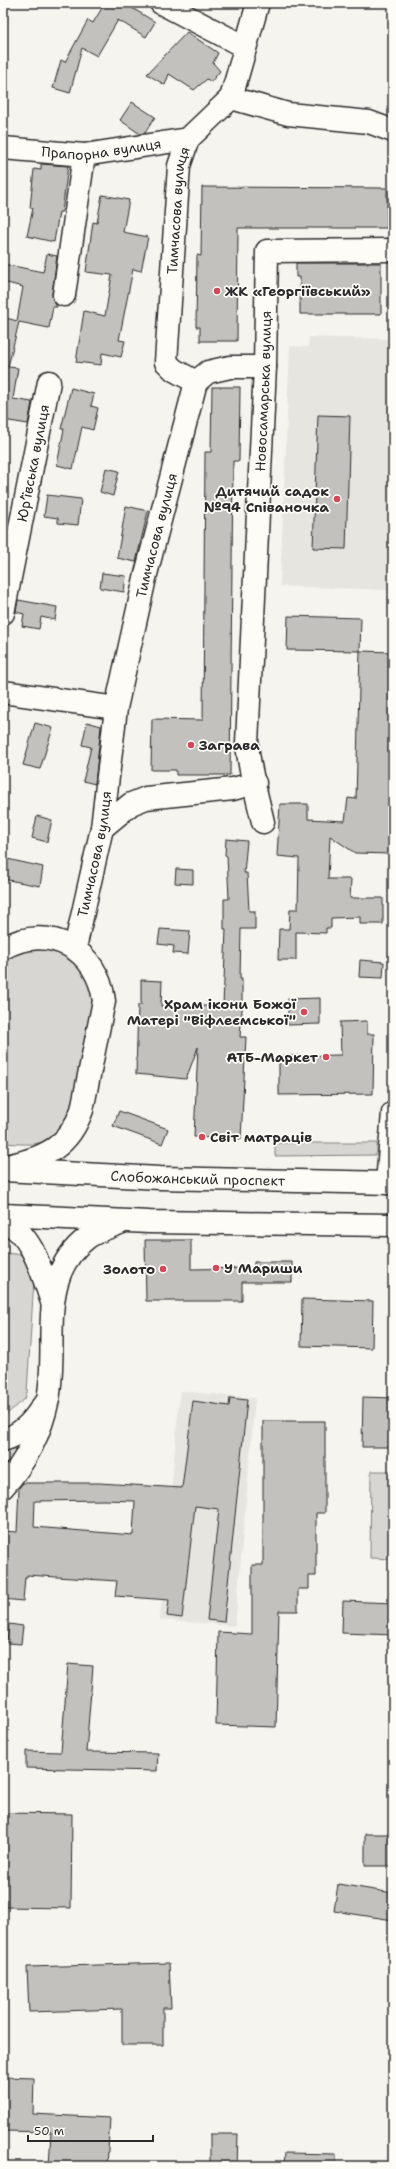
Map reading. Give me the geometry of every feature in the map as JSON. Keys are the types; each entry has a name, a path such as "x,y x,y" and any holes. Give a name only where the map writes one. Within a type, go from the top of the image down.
{"street":[{"path":"161,3 245,47"},
{"path":"188,139 231,98 258,3"},
{"path":"231,98 288,114 369,122 393,131"},
{"name":"Прапорна вулиця","path":"3,148 84,155 188,139"},
{"name":"Тимчасова вулиця","path":"75,948 102,828 116,708 145,578 196,382 174,370 166,362 179,166 188,139"},
{"path":"64,295 84,155"},
{"name":"Новосамарська вулиця","path":"263,822 255,783 248,765 247,743 265,367 267,252 393,250"},
{"path":"196,382 208,372 230,367 265,367"},
{"name":"Юрʼївська вулиця","path":"3,613 49,382"},
{"path":"3,692 116,708"},
{"path":"102,828 131,804 146,798 234,789 255,783"},
{"path":"3,932 54,940 75,948 89,962 97,974 103,988 104,1001 82,1110 77,1124 62,1144 37,1158 3,1167"},
{"path":"3,948 19,941 38,938"},
{"path":"390,1183 393,1113"},
{"name":"Слобожанський проспект","path":"3,1170 160,1178 390,1183"},
{"path":"3,1215 125,1221 393,1225"},
{"path":"3,1221 16,1229 29,1245 36,1258 52,1302"},
{"path":"3,1487 25,1460 38,1433 48,1398 52,1302 63,1268 78,1245 89,1237 125,1221"},
{"path":"3,1440 21,1432 36,1417 48,1398"}],"shaded area":[{"name":"Дитячий садок №94 Співаночка","path":"309,337 393,339 393,413 388,590 280,586 290,346 308,347"},
{"path":"36,948 61,954 78,967 89,986 93,1010 69,1115 62,1126 55,1134 42,1142 34,1144 3,1143 3,959 9,954"},
{"path":"275,1143 377,1143 377,1155 275,1156"},
{"path":"3,1253 27,1255 34,1279 27,1392 25,1399 3,1417"},
{"path":"180,1391 255,1398 235,1626 160,1620"},
{"path":"29,1432 3,1472 3,1448"},
{"path":"371,1471 393,1471 393,1559 370,1558"}],"building":[{"path":"105,3 124,3 155,22 146,37 118,20 97,56 82,48 70,93 53,88 61,60 65,62 88,20 93,23"},
{"path":"187,32 218,53 213,63 220,71 211,82 207,79 194,90 169,74 165,85 147,74"},
{"path":"132,102 155,117 145,133 140,134 120,120"},
{"path":"41,164 68,166 62,212 59,212 54,242 27,236 33,208 30,208 34,169 41,170"},
{"path":"202,187 387,188 387,228 238,228 237,341 200,341 200,327 196,327 197,255 201,256"},
{"path":"102,195 129,200 123,232 148,237 141,271 133,269 119,340 125,341 121,357 102,353 101,365 76,362 84,311 105,316 112,275 86,272 93,222 97,223"},
{"path":"47,254 57,256 52,294 53,300 57,307 53,307 49,328 19,322 8,367 18,368 13,399 32,402 28,424 3,420 3,317 17,321 23,287 3,282 3,264 43,272"},
{"path":"296,263 381,263 381,314 300,314 300,277 296,277"},
{"path":"212,387 240,387 239,461 233,461 230,775 176,775 176,770 151,770 152,719 203,720 205,452 211,452"},
{"path":"71,388 94,394 91,406 98,408 93,430 82,427 73,469 57,465 64,429 61,429"},
{"path":"318,415 350,416 346,549 313,548"},
{"path":"106,468 119,471 113,496 100,492"},
{"path":"47,495 81,499 78,525 58,523 58,518 44,516"},
{"path":"126,506 148,511 136,562 117,558"},
{"path":"102,573 126,576 124,592 100,588"},
{"path":"18,600 57,607 55,620 41,617 39,629 22,626 24,614 16,612"},
{"path":"288,616 361,618 360,651 287,650"},
{"path":"360,651 393,652 390,854 355,853 330,836 328,879 351,879 350,898 383,898 383,924 360,924 360,917 331,918 331,928 326,928 326,933 296,932 296,960 278,960 279,929 289,929 290,909 298,909 299,858 277,856 280,804 308,804 308,819 345,821 348,798 356,799"},
{"path":"87,722 101,726 95,784 83,781 91,747 82,745"},
{"path":"35,723 53,728 40,769 23,765"},
{"path":"37,816 52,820 47,842 32,838"},
{"path":"226,839 247,841 244,873 247,873 249,911 255,911 255,929 241,929 240,979 242,979 242,1010 240,1037 246,1037 241,1139 194,1137 198,1047 186,1079 136,1074 138,1005 141,1005 141,980 162,981 161,1006 223,1006 226,929 224,929 224,899 229,899 227,856 225,855"},
{"path":"3,858 43,867 40,886 3,879"},
{"path":"176,869 193,870 193,884 175,883"},
{"path":"160,929 190,931 188,954 173,953 174,946 158,944"},
{"path":"360,960 384,962 383,978 359,977"},
{"name":"Храм ікони Божої Матері \"Віфлеємської\"","path":"320,998 320,1024 288,1025 288,999"},
{"name":"АТБ-Маркет","path":"367,1021 367,1034 374,1034 373,1094 279,1095 279,1056 341,1055 340,1022"},
{"path":"119,1111 168,1129 162,1144 113,1126"},
{"path":"145,1240 191,1240 191,1269 254,1268 254,1262 292,1262 292,1282 242,1282 242,1301 146,1301"},
{"path":"302,1299 373,1301 372,1348 301,1346"},
{"path":"363,1397 393,1398 393,1447 362,1447"},
{"path":"230,1398 247,1400 224,1622 207,1620 219,1509 195,1506 182,1618 167,1616 169,1600 115,1596 117,1581 27,1575 27,1577 25,1577 23,1601 3,1599 3,1531 17,1532 19,1488 23,1483 99,1483 182,1488 193,1401 229,1406","holes":["35,1501 135,1501 133,1535 34,1527"]},
{"path":"263,1421 325,1421 325,1513 316,1513 316,1576 309,1576 309,1589 298,1589 298,1611 279,1611 276,1727 216,1725 218,1632 252,1634 252,1565 263,1565"},
{"path":"343,1601 393,1603 393,1635 342,1633"},
{"path":"9,1624 23,1626 21,1644 7,1643"},
{"path":"68,1664 93,1666 86,1752 158,1753 157,1771 26,1768 26,1751 61,1752"},
{"path":"3,1813 72,1814 71,1908 3,1907"},
{"path":"365,1834 393,1834 393,1866 365,1866"},
{"path":"338,1884 393,1893 393,1920 334,1911"},
{"path":"169,1963 171,2008 163,2008 163,2045 122,2045 122,2009 29,2012 27,1967"},
{"path":"3,2077 34,2078 33,2114 110,2118 107,2166 49,2166 51,2132 3,2131"},
{"path":"210,2134 238,2134 237,2166 210,2166"},
{"path":"285,2153 336,2154 336,2166 284,2166"}],"place":[{"name":"ЖК «Георгіївський»","path":"217,291"},
{"name":"Дитячий садок №94 Співаночка","path":"337,499"},
{"name":"Заграва","path":"191,745"},
{"name":"Храм ікони Божої Матері \"Віфлеємської\"","path":"304,1012"},
{"name":"АТБ-Маркет","path":"326,1057"},
{"name":"Світ матраців","path":"202,1137"},
{"name":"У Мариши","path":"216,1268"},
{"name":"Золото","path":"163,1269"}]}
